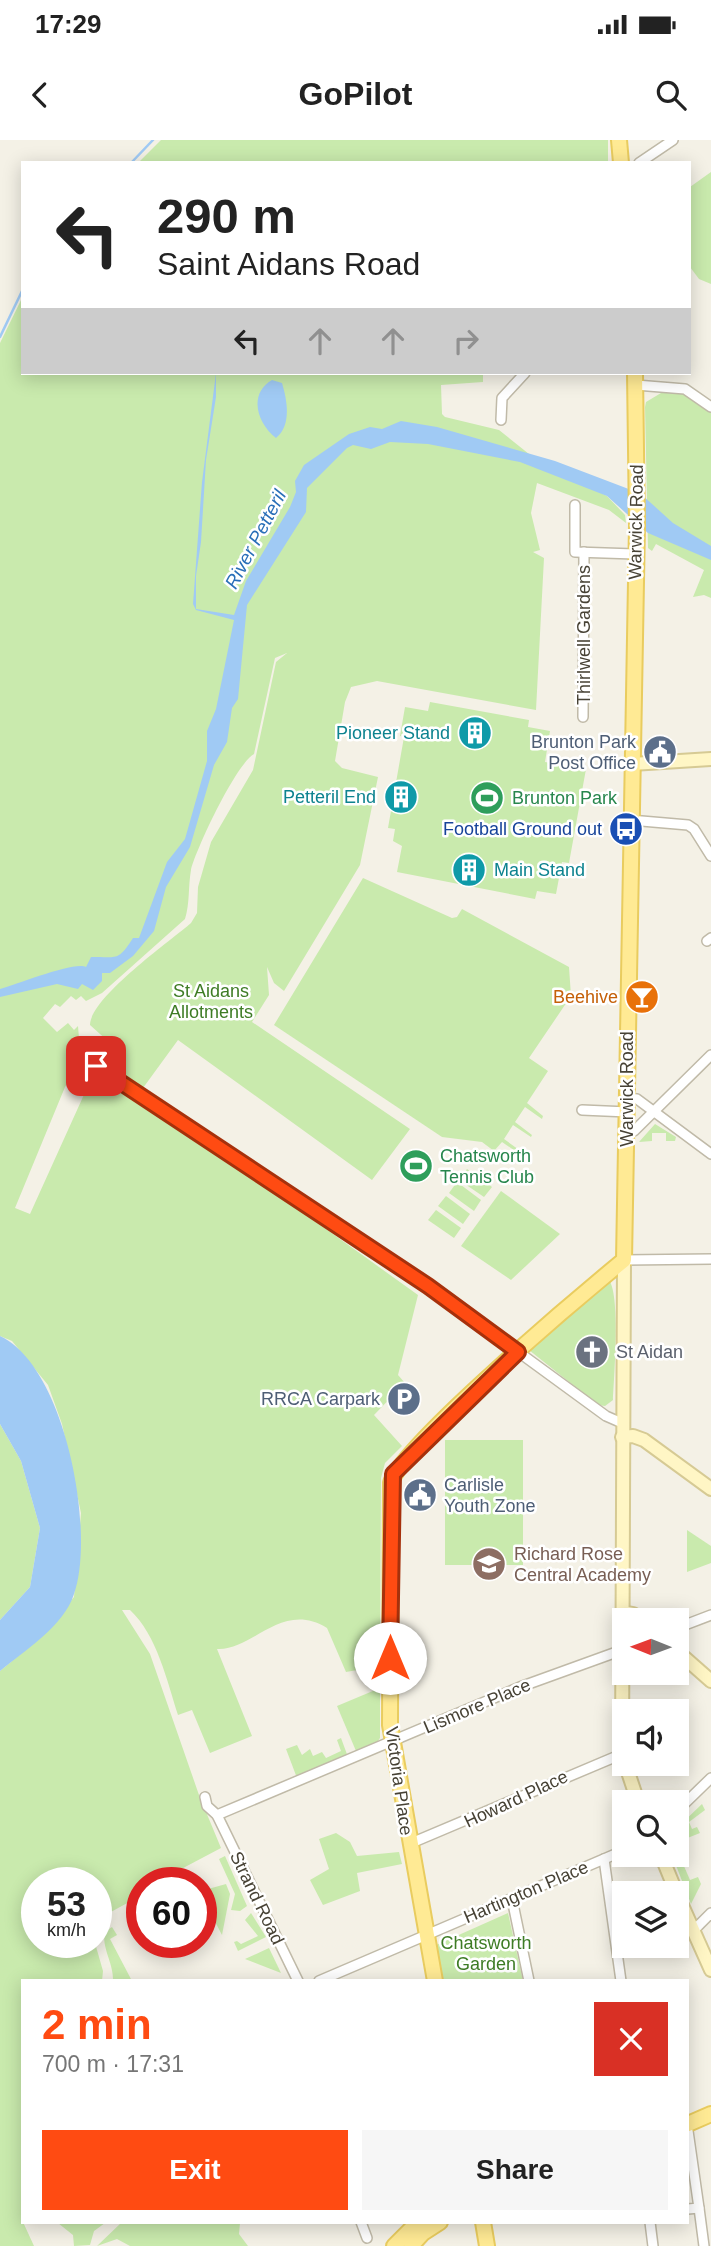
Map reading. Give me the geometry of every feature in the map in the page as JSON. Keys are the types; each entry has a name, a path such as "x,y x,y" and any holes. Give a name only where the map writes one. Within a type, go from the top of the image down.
{"main road":[{"path":"619,140 621,161"},
{"name":"Warwick Road","path":"624,1260 637,525 635,379"},
{"name":"Victoria Place","path":"435,1979 392,1742 390,1620 393,1474 518,1352 624,1260"},
{"path":"689,2124 711,2114"},
{"path":"394,2246 416,2224"},
{"path":"411,2246 423,2233 437,2224"},
{"path":"483,2224 486,2246"}],"street":[{"path":"642,161 673,140"},
{"path":"501,420 502,398 523,375"},
{"path":"635,379 685,389 711,407"},
{"name":"Thirlwell Gardens","path":"575,505 575,552 584,552 583,717"},
{"path":"584,552 635,554"},
{"path":"632,764 711,759"},
{"path":"630,820 688,825 694,829 711,856"},
{"path":"627,1132 634,1131 711,1055"},
{"path":"96,1066 428,1286 606,1416 622,1423"},
{"path":"582,1110 628,1105 634,1098 711,1154"},
{"path":"624,1260 711,1259"},
{"name":"Warwick Road","path":"622,1608 624,1260"},
{"path":"622,1437 634,1436 644,1440 711,1489"},
{"path":"690,1623 711,1615"},
{"name":"Lismore Place","path":"217,1815 530,1682 612,1653"},
{"path":"690,1662 711,1681"},
{"name":"Howard Place","path":"409,1844 612,1758"},
{"path":"689,1799 711,1778"},
{"path":"196,1809 206,1801 217,1815"},
{"name":"Strand Road","path":"217,1815 297,1979"},
{"name":"Hartington Place","path":"323,1979 612,1856"},
{"path":"604,1859 621,1979"},
{"path":"512,1899 529,1979"},
{"path":"693,1931 711,1913"},
{"path":"689,1922 711,1970"},
{"path":"689,2140 704,2246"},
{"path":"689,2209 698,2208"},
{"path":"361,2224 367,2238"},
{"path":"650,2224 653,2246"}],"green space":[{"path":"161,140 608,140 608,161 140,161"},
{"path":"711,172 711,284 699,279 691,268 691,186"},
{"name":"St Aidans Allotments","path":"21,300 21,375 483,375 483,382 441,385 442,414 499,430 529,454 607,496 625,515 626,523 609,510 537,483 531,513 540,550 533,552 544,558 536,710 377,681 351,687 345,702 335,761 342,768 378,777 360,865 284,991 274,983 267,967 269,995 252,1022 410,1129 372,1180 178,1040 143,1088 102,1063 110,1043 90,1025 93,1014 116,986 191,923 197,913 198,887 211,842 253,770 276,662 287,653 275,658 254,754 237,773 227,790 194,859 185,919 102,993 86,1001 81,996 76,1000 71,996 60,1007 55,1004 43,1018 57,1032 68,1023 74,1030 78,1026 80,1050 87,1063 78,1073 75,1070 65,1087 15,1208 30,1214 87,1088 91,1082 95,1083 100,1073 227,1158 418,1295 398,1375 405,1383 374,1415 402,1446 385,1463 381,1478 380,1666 346,1672 327,1628 311,1621 281,1623 243,1643 217,1649 252,1736 210,1753 192,1710 178,1715 160,1659 147,1632 130,1610 122,1610 150,1654 199,1795 221,1848 185,1867 126,1867 126,1904 112,1911 112,1867 21,1867 21,1958 99,1958 103,1971 102,1979 21,1979 21,2224 24,2224 34,2246 0,2246 0,1671 40,1638 74,1597 81,1513 62,1424 48,1385 12,1341 0,1336 0,343"},
{"path":"684,391 711,412 711,598 704,595 693,597 704,570 656,544 652,551 648,548 646,402 661,393"},
{"name":"Brunton Park","path":"430,702 529,720 528,727 550,731 545,762 586,769 569,863 562,862 556,894 537,891 535,899 397,872 402,846 393,841 395,829 388,828 404,737 400,736 405,707 428,711"},
{"path":"363,878 452,918 457,917 462,909 569,967 571,996 529,1058 548,1071 527,1103 543,1116 542,1119 525,1107 515,1122 532,1135 531,1137 513,1125 504,1139 529,1157 527,1159 502,1142 494,1151 482,1142 442,1137 274,1025"},
{"path":"655,1124 676,1137 675,1141 666,1141 666,1133 652,1133 652,1141 639,1142"},
{"path":"467,1169 492,1187 484,1197 459,1180"},
{"path":"457,1182 481,1200 474,1211 449,1193"},
{"path":"501,1191 560,1234 511,1280 461,1246"},
{"path":"446,1196 470,1214 463,1224 438,1206"},
{"path":"436,1210 461,1228 454,1238 428,1220"},
{"path":"608,1279 614,1300 616,1336 613,1400 605,1406 598,1405 529,1350"},
{"path":"0,1424 21,1461 40,1528 30,1587 0,1620"},
{"path":"445,1440 523,1440 523,1565 445,1565"},
{"path":"687,1530 711,1546 711,1563 687,1572"},
{"path":"380,1688 380,1738 376,1744 356,1751 337,1706"},
{"path":"341,1738 348,1757 297,1778 286,1749 297,1745 302,1755 310,1749 313,1756 322,1752 326,1758 341,1751 337,1740"},
{"path":"702,1804 705,1810 689,1822 689,1816"},
{"path":"689,1822 692,1829 697,1827 700,1833 689,1837"},
{"path":"336,1833 350,1842 357,1856 399,1852 402,1864 357,1873 360,1891 323,1905 310,1880 329,1869 319,1839"},
{"path":"225,1856 247,1906 240,1911 231,1910 235,1894 219,1859"},
{"path":"677,1867 684,1867 690,1880 698,1877 701,1884 691,1904 689,1881 682,1881"},
{"path":"226,1884 230,1894 222,1935 217,1925 217,1887"},
{"path":"251,1913 266,1937 238,1951 234,1942 241,1944 258,1936 245,1920"},
{"name":"Chatsworth Garden","path":"508,1913 523,1979 441,1979 434,1946"},
{"path":"112,1943 131,1979 113,1979 109,1958 112,1958"},
{"path":"269,1948 281,1973 245,1959"},
{"path":"59,2224 104,2224 94,2231 90,2245 74,2246 73,2235"},
{"path":"120,2224 240,2224 239,2234 248,2246 130,2246 117,2239 97,2246"}],"water":[{"path":"216,375 216,397 206,460 196,576 196,609 234,615 246,581 290,507 296,492 295,481 304,465 349,434 370,427 382,429 401,421 437,427 555,461 641,494 673,523 711,546 711,560 648,533 607,496 520,462 428,444 390,442 371,449 353,445 347,448 307,488 306,512 247,605 238,699 232,708 227,742 214,765 190,847 166,887 154,931 133,956 110,973 102,973 102,981 93,990 82,984 78,989 57,984 0,997 0,989 70,967 86,967 91,957 120,955 133,938 139,938 167,862 185,839 207,761 207,731 216,709 234,620 196,610 193,604 202,482"},
{"path":"272,380 282,383 287,404 284,426 276,438 264,425 258,409 260,393"},
{"path":"0,1336 23,1353 42,1380 58,1414 70,1453 81,1531 80,1566 69,1606 53,1627 0,1671 0,1620 30,1587 40,1528 21,1461 0,1424"}],"waterway":[{"path":"133,161 153,140"},
{"path":"0,337 21,293"}],"place":[{"name":"Pioneer Stand","path":"475,733"},
{"name":"Brunton Park Post Office","path":"660,752"},
{"name":"Petteril End","path":"401,797"},
{"name":"Brunton Park","path":"487,798"},
{"name":"Football Ground out","path":"626,829"},
{"name":"Main Stand","path":"469,870"},
{"name":"Beehive","path":"642,997"},
{"name":"Chatsworth Tennis Club","path":"416,1166"},
{"name":"St Aidan","path":"592,1352"},
{"name":"RRCA Carpark","path":"404,1399"},
{"name":"Carlisle Youth Zone","path":"420,1495"},
{"name":"Richard Rose Central Academy","path":"489,1564"}],"route":[{"path":"96,1066 428,1286 518,1352 421,1443 393,1474 390,1658"}],"water label":[{"name":"River Petteril","path":"255,539"}]}
